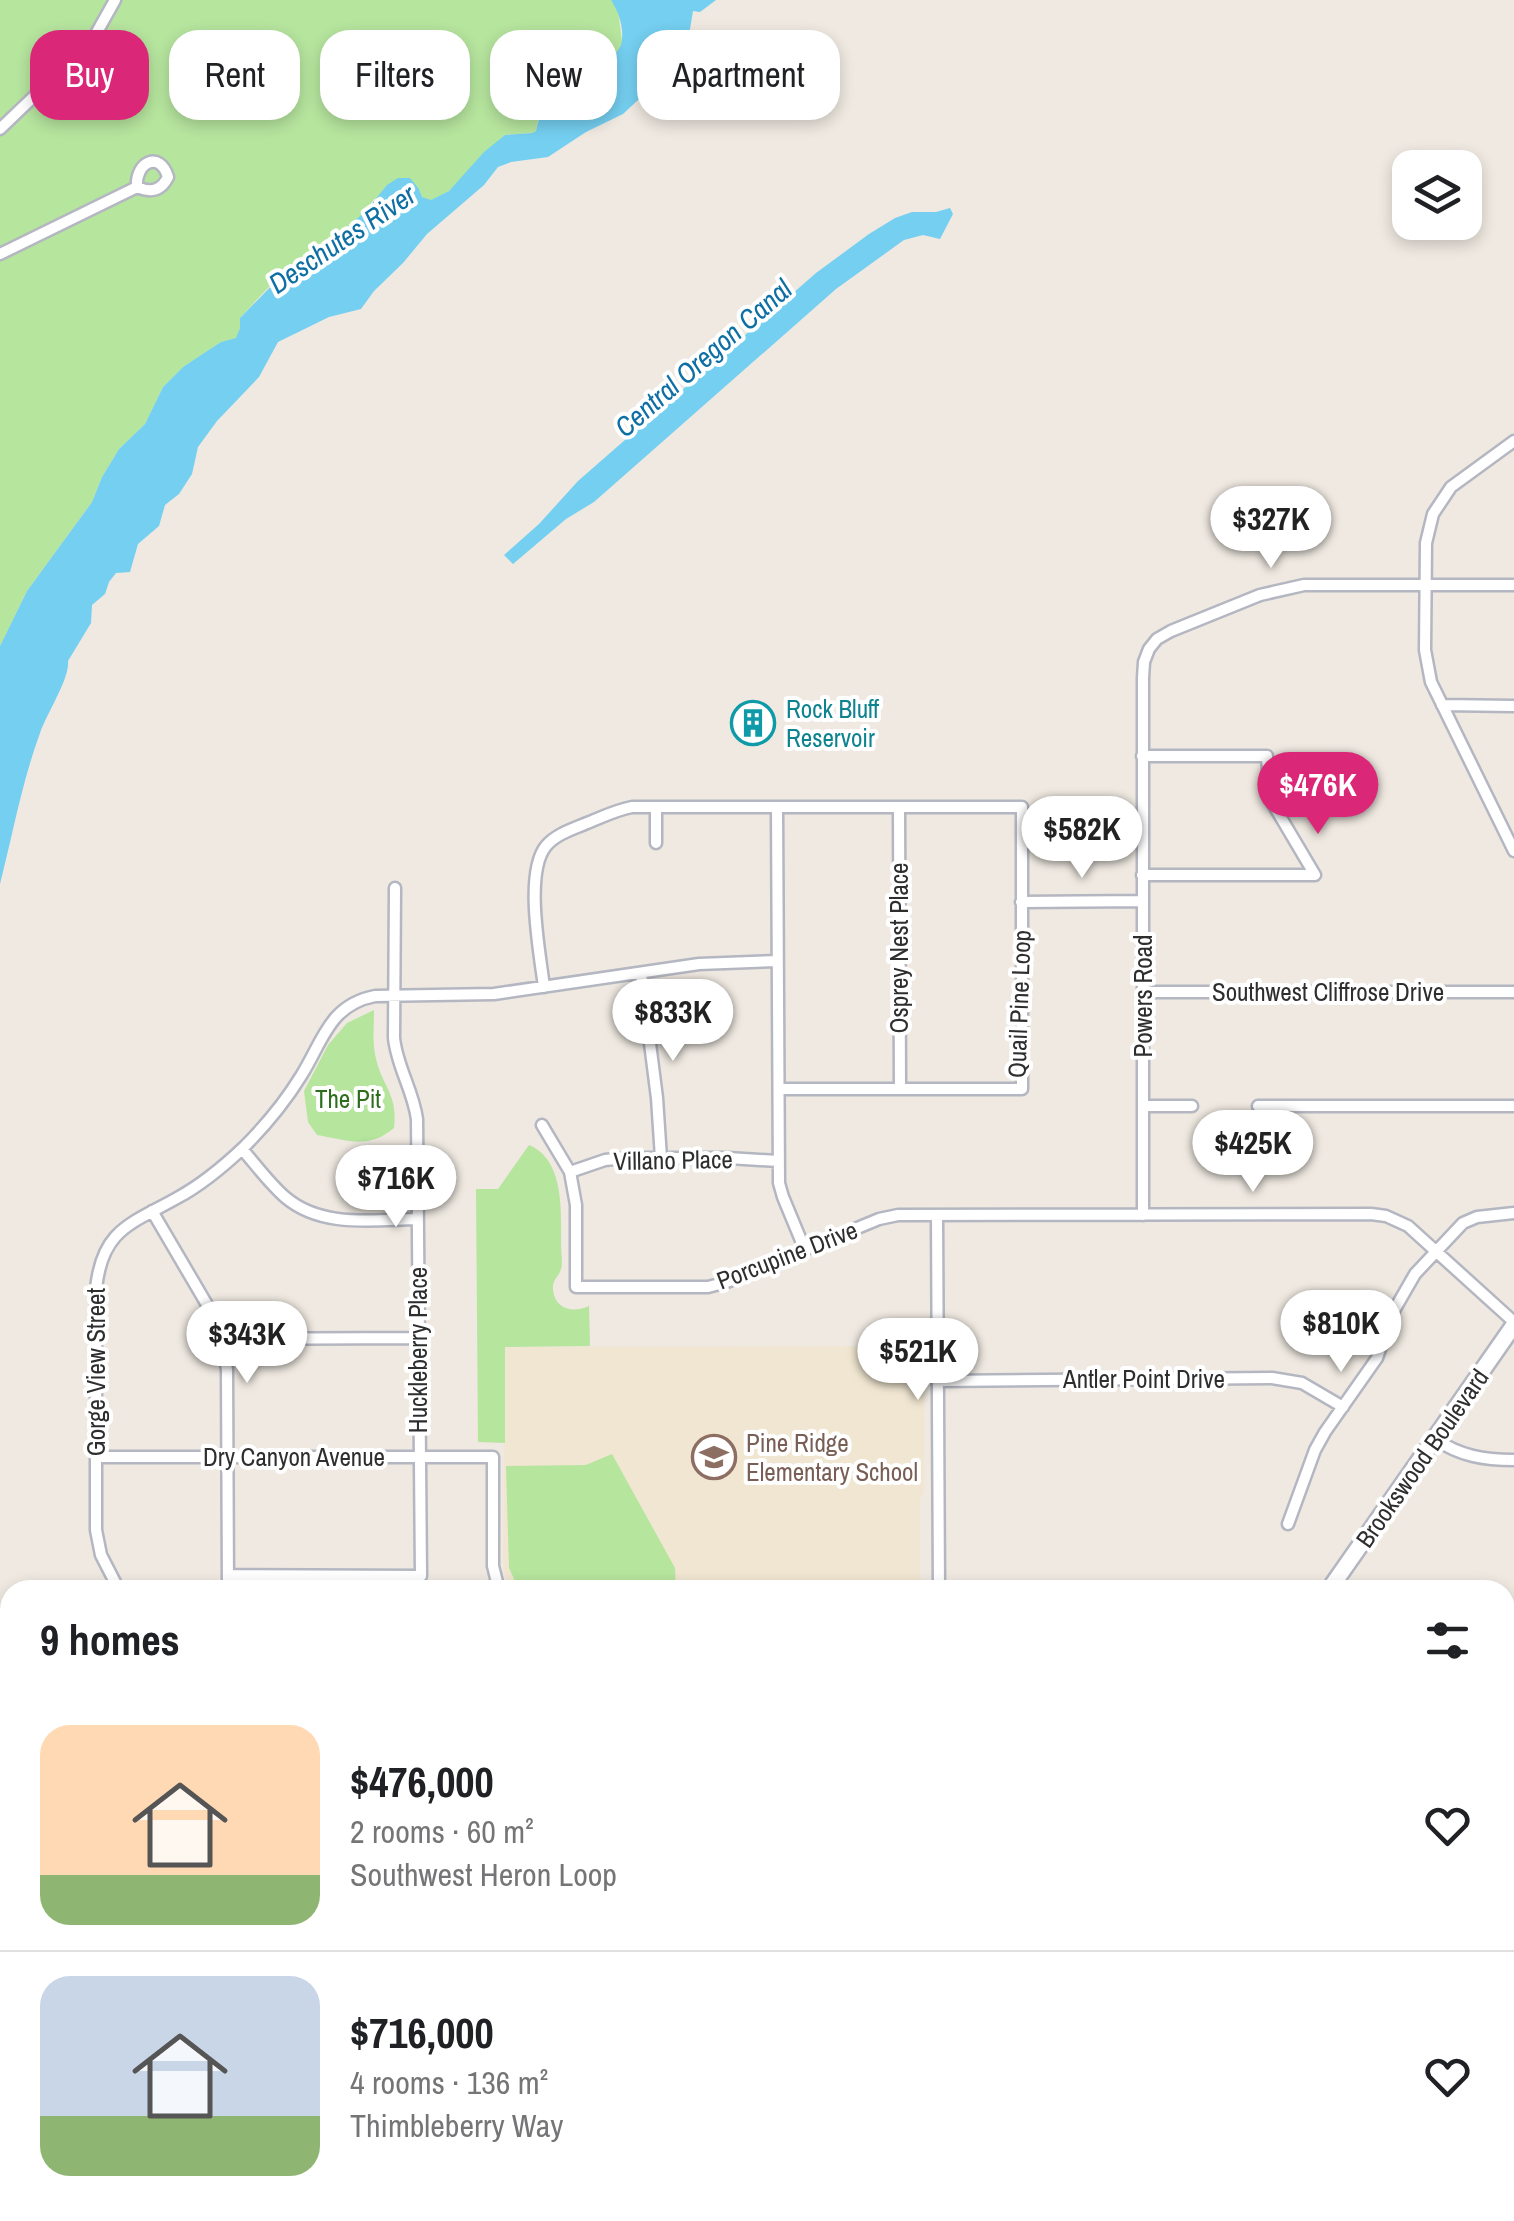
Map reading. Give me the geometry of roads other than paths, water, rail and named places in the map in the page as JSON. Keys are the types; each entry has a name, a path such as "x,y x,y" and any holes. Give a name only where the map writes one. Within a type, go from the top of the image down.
{"main road":[{"name":"Brookswood Boulevard","path":"1337,1580 1514,1324"}],"street":[{"path":"0,129 92,41 114,0"},
{"path":"0,254 137,187"},
{"path":"1514,441 1451,487 1441,500 1428,530 1425,585 1426,666 1431,682 1514,852"},
{"name":"Powers Road","path":"1143,1216 1142,756 1144,662 1150,649 1157,639 1188,624 1280,589 1330,584 1514,585"},
{"path":"1442,705 1514,706"},
{"path":"1142,756 1268,756 1270,799 1316,875 1142,875"},
{"name":"Quail Pine Loop","path":"544,987 535,918 536,877 542,851 564,833 616,811 1022,807 1022,1089 779,1089"},
{"path":"656,808 656,843"},
{"path":"776,808 778,1161 783,1197 805,1250"},
{"name":"Osprey Nest Place","path":"899,808 900,1089"},
{"name":"Huckleberry Place","path":"228,1576 420,1576 417,1119 411,1089 396,1054 395,888"},
{"path":"1022,902 1142,901"},
{"name":"Gorge View Street","path":"114,1580 100,1554 96,1530 97,1273 106,1248 135,1219 180,1197 242,1149 277,1110 340,1012 362,998 494,994 698,964 776,961"},
{"path":"641,973 661,1158"},
{"name":"Southwest Cliffrose Drive","path":"1143,992 1514,992"},
{"path":"1142,1106 1192,1106"},
{"path":"1258,1106 1514,1106"},
{"path":"542,1125 570,1172"},
{"path":"242,1149 283,1195 318,1216 338,1220 416,1219"},
{"name":"Villano Place","path":"570,1172 604,1160 778,1161"},
{"name":"Porcupine Drive","path":"570,1172 576,1205 576,1287 708,1287 898,1215 1386,1216 1408,1226 1514,1324"},
{"path":"152,1210 216,1320 222,1339 227,1370 228,1580"},
{"path":"1288,1524 1315,1450 1377,1358 1402,1295 1415,1274 1470,1219 1514,1213"},
{"path":"937,1216 939,1580"},
{"path":"222,1339 418,1338"},
{"name":"Antler Point Drive","path":"938,1380 1272,1378 1302,1383 1343,1407"},
{"path":"1435,1438 1465,1455 1514,1460"},
{"name":"Dry Canyon Avenue","path":"96,1456 493,1457 493,1566 496,1580"}],"water":[{"path":"611,0 716,0 700,12 693,11 690,30 637,30 637,101 617,117 617,52 622,39"},
{"name":"Deschutes River","path":"539,120 611,120 548,157 498,167 484,185 427,234 361,309 329,317 278,342 259,377 198,447 192,474 179,494 165,505 159,526 138,544 130,572 116,573 105,594 92,605 91,623 68,661 34,751 0,884 0,646 27,591 92,502 119,449 145,424 163,387 183,367 221,342 236,338 240,318 281,276 318,252 366,211 387,185 398,178 410,178 422,197 431,200 449,191 505,135 536,131"},
{"path":"950,208 953,214 940,239 923,235 904,240 836,289 594,502 566,519 513,564 504,555 578,481 816,273 895,218"}],"place":[{"name":"Rock Bluff Reservoir","path":"753,723"},
{"name":"Pine Ridge Elementary School","path":"714,1457"}],"water label":[{"name":"Central Oregon Canal","path":"703,358"}],"park label":[{"name":"The Pit","path":"348,1099"}]}
